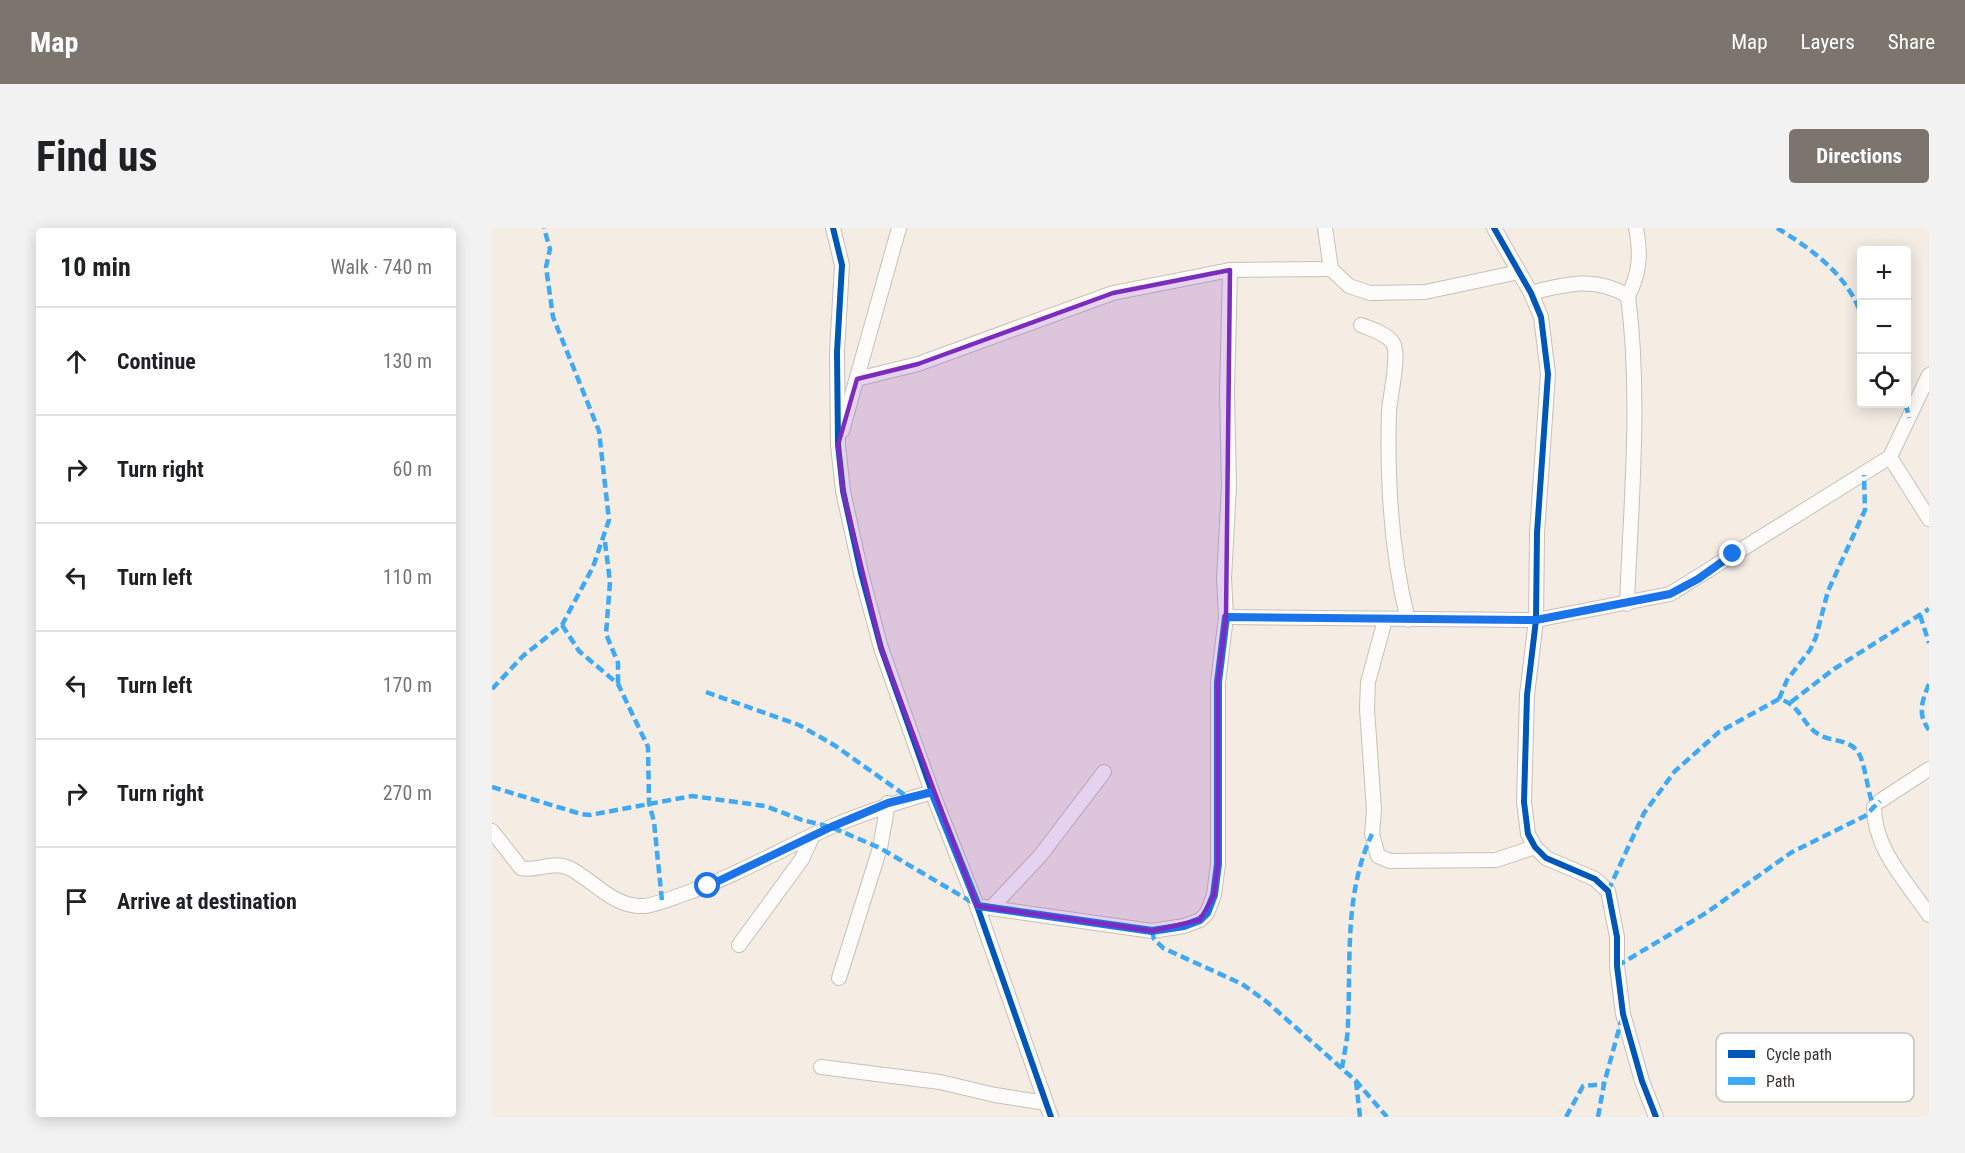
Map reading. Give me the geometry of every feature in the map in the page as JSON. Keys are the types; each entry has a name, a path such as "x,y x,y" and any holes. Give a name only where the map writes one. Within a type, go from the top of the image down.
{"street":[{"path":"834,228 842,265 837,352 838,445 843,491 880,648 932,792 978,906 1051,1117"},
{"path":"838,445 899,228"},
{"path":"1325,228 1331,269 1349,286 1370,293 1425,292 1519,272"},
{"path":"1494,228 1531,293 1541,317 1548,374 1537,533 1536,620 1527,694 1524,802 1528,834 1535,848 1546,858 1595,879 1608,891 1617,937 1617,966 1623,1014 1642,1081 1656,1117"},
{"path":"1627,604 1634,429 1632,329 1628,296 1639,268 1640,248 1636,228"},
{"path":"857,380 918,364 1113,293 1230,270 1331,269"},
{"path":"978,906 1152,931 1184,926 1200,920 1207,913 1214,895 1218,864 1218,682 1226,617 1224,578 1229,486 1227,393 1230,270"},
{"path":"1531,293 1562,285 1598,283 1611,286 1628,296"},
{"path":"1361,325 1382,334 1393,344 1395,354 1389,410 1390,478 1401,594 1408,620"},
{"path":"1226,617 1536,620 1670,594 1698,579 1733,554 1890,457 1929,375"},
{"path":"1890,457 1929,519"},
{"path":"1384,620 1368,682 1367,709 1374,810 1372,834 1377,856 1390,861 1496,860 1535,848"},
{"path":"1929,769 1877,804 1874,826 1880,843 1929,915"},
{"path":"992,907 1040,856 1104,772"},
{"path":"492,831 521,868 528,870 554,864 568,867 602,892 622,903 644,906 708,886 888,803 932,792"},
{"path":"839,978 880,848 888,803"},
{"path":"740,945 802,859 812,837"},
{"path":"821,1067 940,1082 995,1095 1046,1103"}],"highlighted area":[{"path":"1230,270 1226,617 1218,682 1218,864 1214,895 1200,920 1152,931 977,906 881,648 843,491 838,445 857,379 918,364 1113,293"}],"marked path":[{"path":"492,689 523,656 562,625 593,567 609,520 599,431 553,317 546,267 550,249 544,228"},
{"path":"1777,228 1828,265 1839,276 1857,304"},
{"path":"1907,408 1909,418"},
{"path":"1779,699 1787,680 1810,650 1816,637 1828,591 1865,510 1864,475"},
{"path":"605,542 610,582 606,634 618,663 618,684"},
{"path":"1791,702 1834,669 1929,609"},
{"path":"1920,615 1929,643"},
{"path":"562,625 579,651 618,684 648,747 649,803 654,822 662,901"},
{"path":"1929,684 1922,707 1923,718 1929,730"},
{"path":"706,692 799,725 834,745 909,798"},
{"path":"1608,891 1644,813 1675,771 1719,732 1779,699 1797,710 1814,731 1850,745 1858,752 1874,807"},
{"path":"492,787 590,815 692,796 765,806 802,820 831,827 880,848 975,904"},
{"path":"1617,966 1706,913 1792,852 1865,816 1880,801"},
{"path":"1342,1068 1348,1029 1353,903 1363,857 1372,834"},
{"path":"1152,931 1154,939 1163,948 1242,984 1267,1002 1356,1081 1387,1117"},
{"path":"1598,1117 1604,1084 1622,1018"},
{"path":"1356,1081 1360,1117"},
{"path":"1566,1117 1583,1086 1604,1084"}],"cycle path":[{"path":"833,228 842,265 837,352 838,445 843,491 861,573 881,648 932,792 977,906 1051,1117"},
{"path":"1494,228 1531,293 1541,317 1548,374 1537,533 1536,620 1527,695 1524,802 1528,834 1535,847 1546,858 1595,879 1608,891 1617,937 1617,966 1623,1014 1642,1081 1656,1117"}],"route":[{"path":"708,886 831,827 888,803 932,792 978,906 1152,931 1184,926 1200,920 1207,913 1214,895 1218,864 1218,682 1226,617 1357,621 1536,620 1670,594 1698,579 1733,554"}]}
